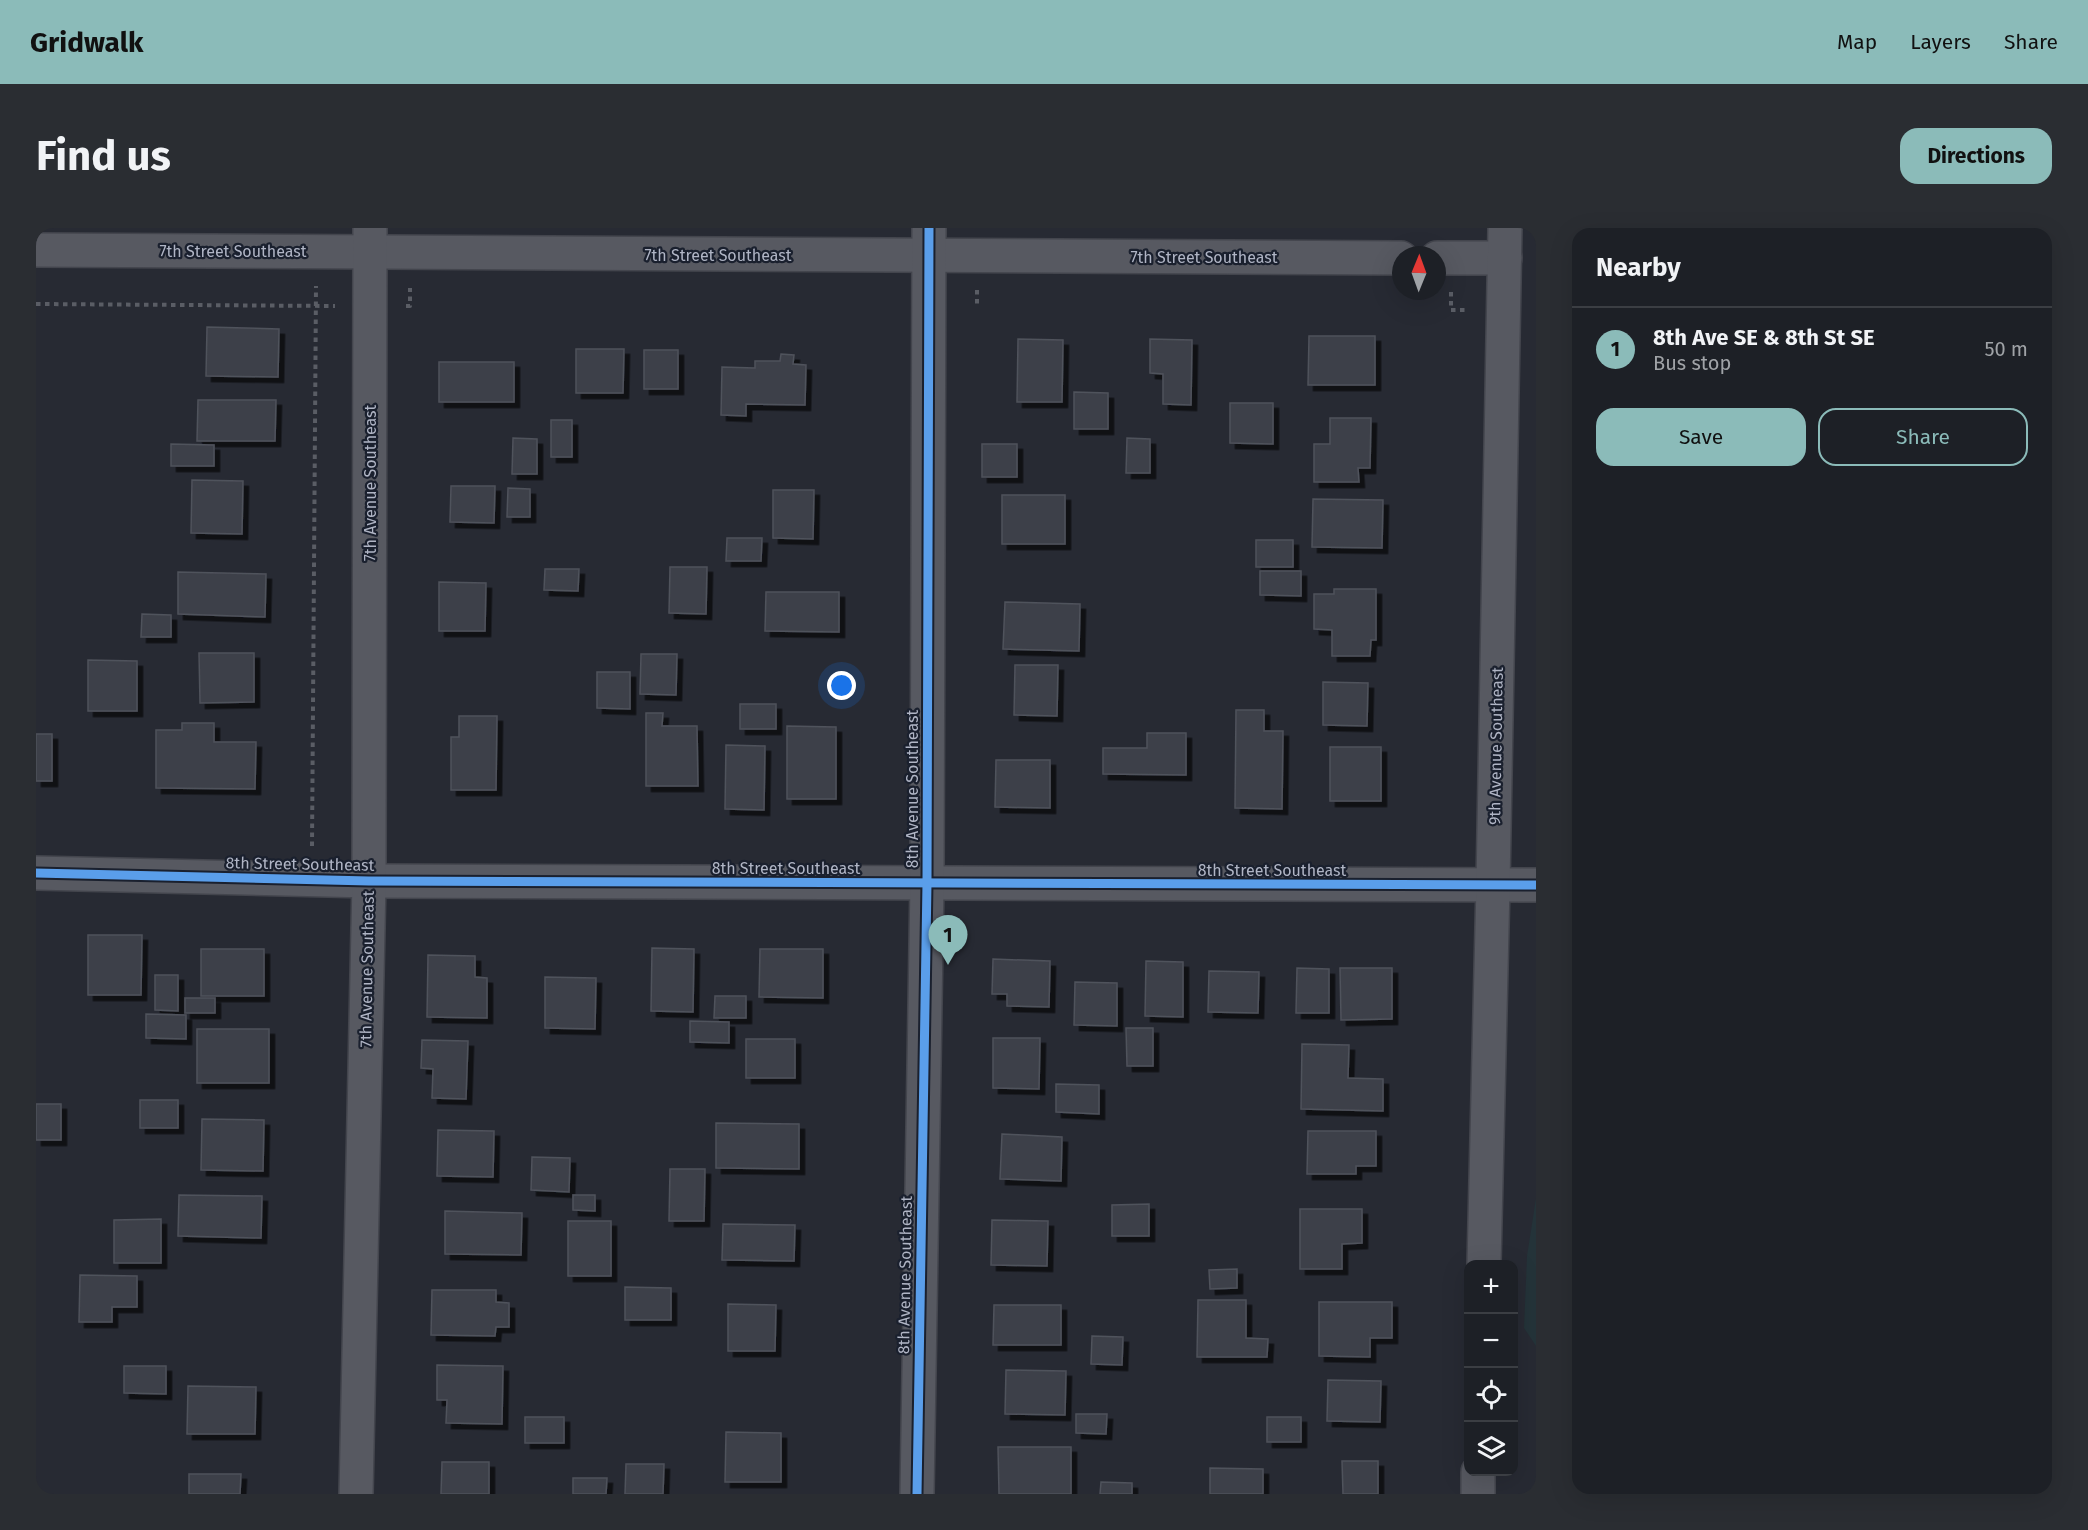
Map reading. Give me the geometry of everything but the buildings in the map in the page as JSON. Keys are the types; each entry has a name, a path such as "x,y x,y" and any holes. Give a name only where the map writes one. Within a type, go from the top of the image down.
{"street":[{"name":"7th Street Southeast","path":"36,250 370,240 929,242 1392,258"},
{"name":"7th Avenue Southeast","path":"356,1494 369,881 370,240"},
{"name":"8th Avenue Southeast","path":"917,1494 927,883 929,242"},
{"path":"1446,256 1505,243"},
{"name":"9th Avenue Southeast","path":"1484,1260 1505,243"},
{"name":"8th Street Southeast","path":"36,873 369,881 1536,885"},
{"path":"1478,1476 1478,1494"}],"path":[{"path":"36,304 315,307 313,879"}],"shaded area":[{"path":"1536,1198 1536,1346 1524,1328 1527,1256"}],"cycle path":[{"path":"917,1494 927,883 929,228"},
{"path":"36,873 369,881 1536,885"}],"place":[{"name":"8th Ave SE & 8th St SE","path":"948,965"}]}
